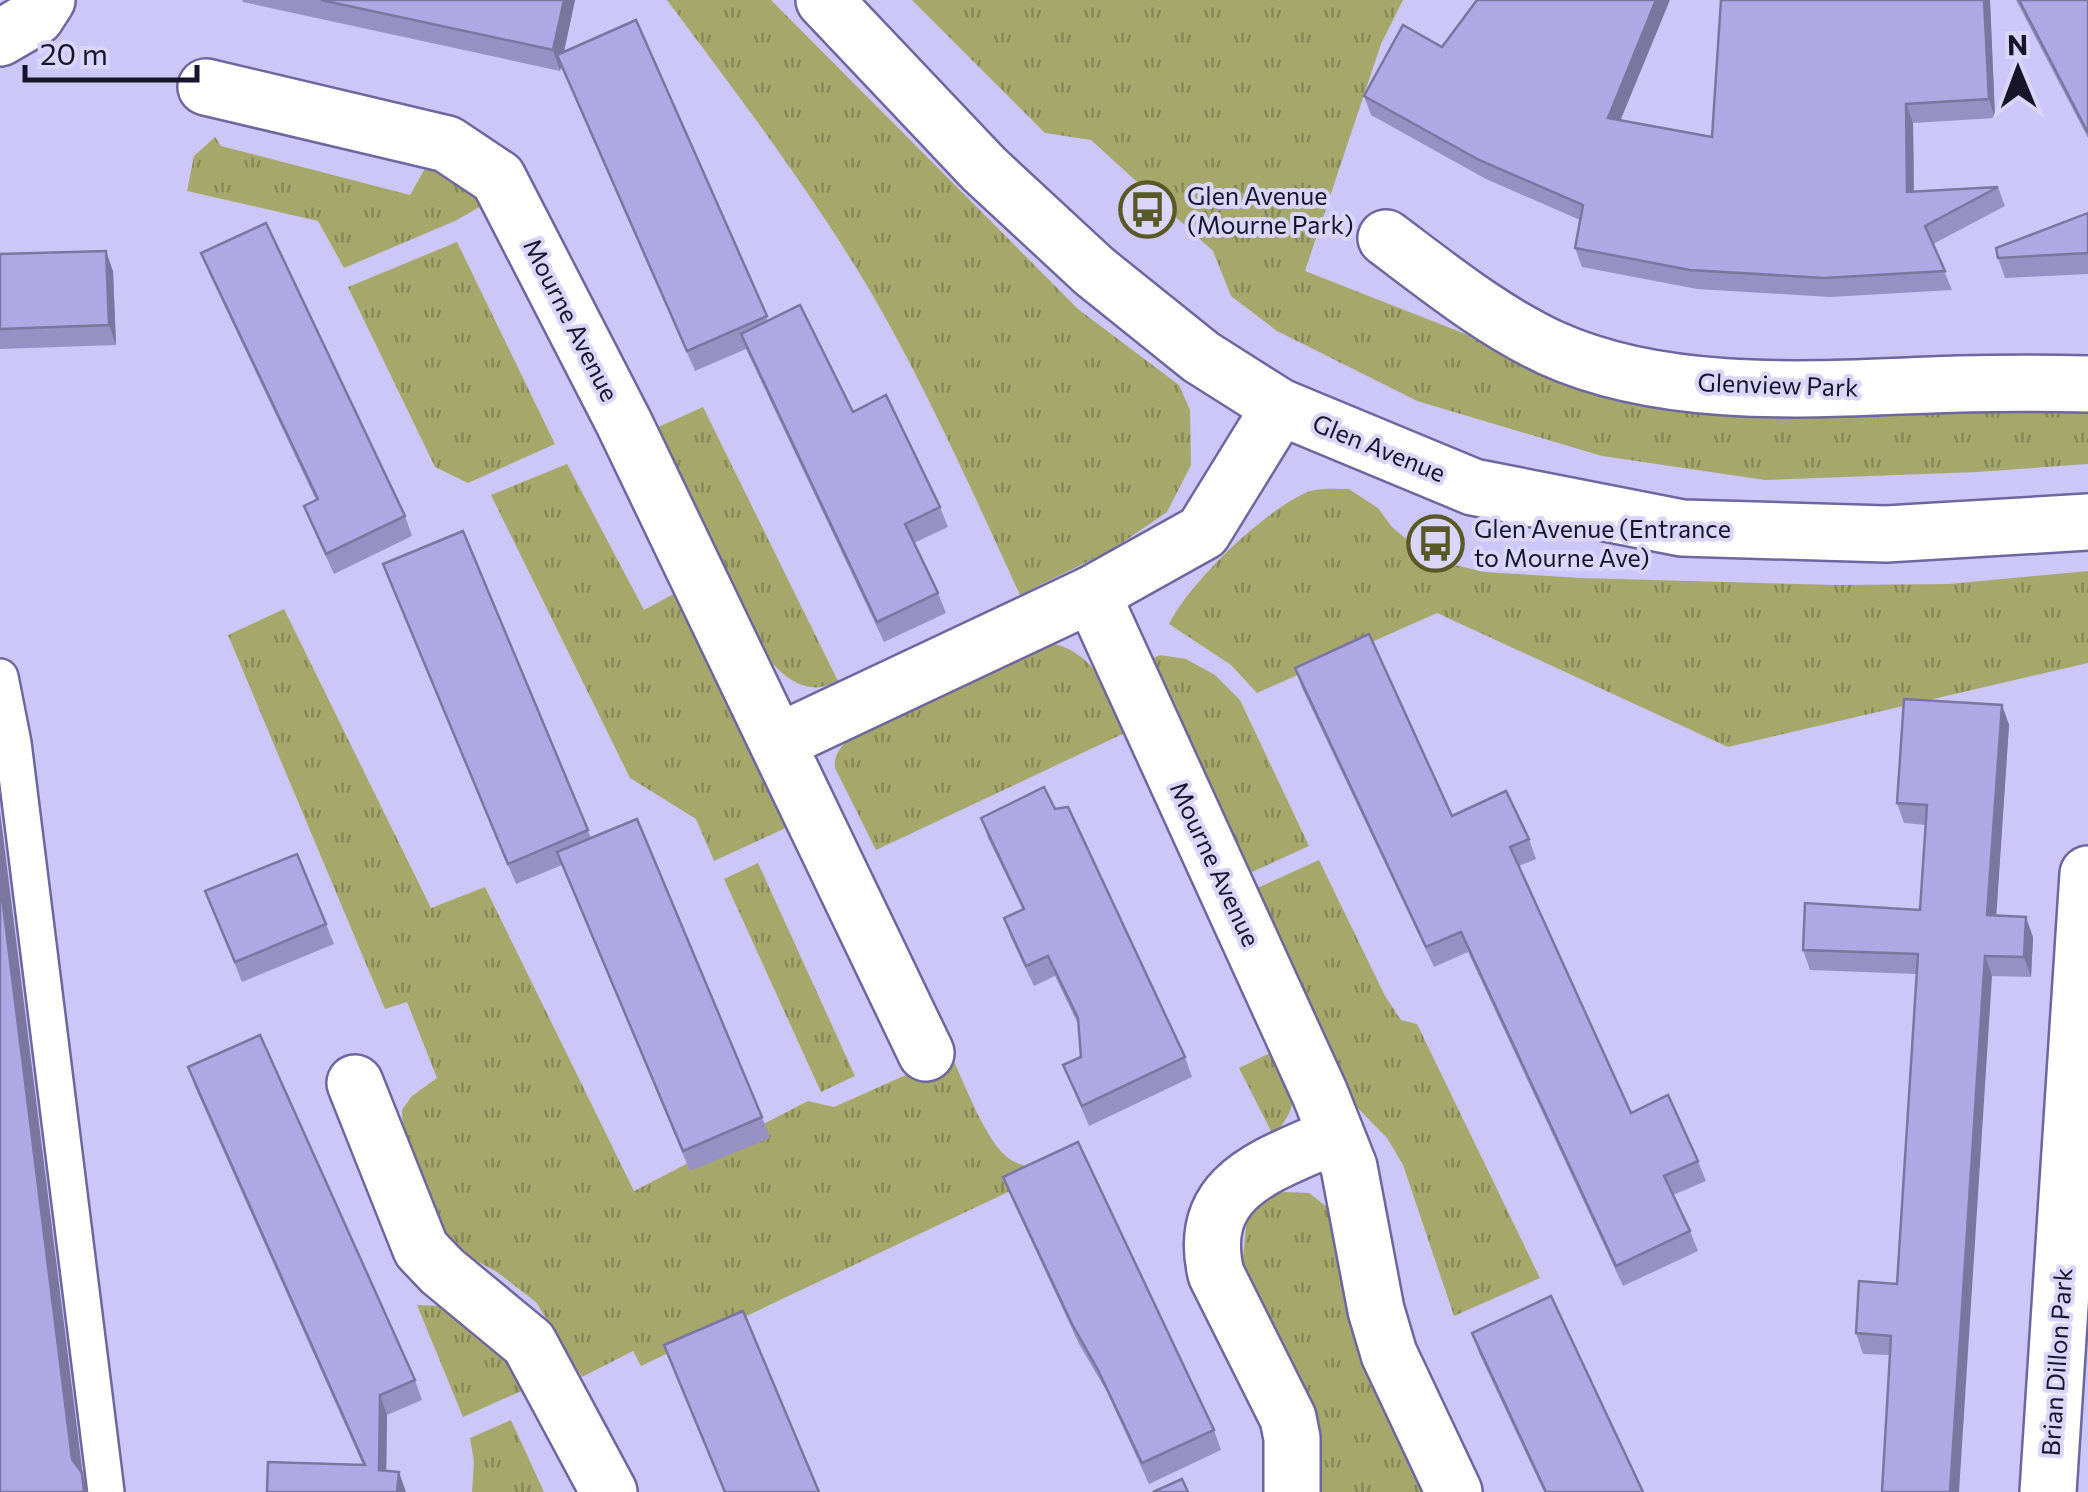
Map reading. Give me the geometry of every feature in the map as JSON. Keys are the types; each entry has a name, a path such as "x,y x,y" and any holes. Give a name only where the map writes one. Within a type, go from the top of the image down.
{"street":[{"path":"0,38 36,17 47,0"},
{"name":"Glen Avenue","path":"824,0 984,169 1094,271 1202,357 1280,408 1473,487 1682,528 1886,534 2088,522"},
{"name":"Mourne Avenue","path":"206,87 446,144 498,178 624,423 926,1053"},
{"name":"Glenview Park","path":"1386,238 1458,293 1552,348 1632,374 1738,388 1852,390 1956,384 2088,384"},
{"path":"778,742 1092,594 1203,532 1280,408"},
{"name":"Mourne Avenue","path":"1092,594 1336,1134 1349,1167 1388,1354 1454,1492"},
{"name":"Brian Dillon Park","path":"2048,1492 2088,874"},
{"path":"355,1083 421,1249 529,1343 610,1492"},
{"path":"1292,1492 1288,1418 1216,1274 1211,1252 1219,1210 1234,1188 1256,1172 1336,1134"}],"lane":[{"path":"0,677 13,742 106,1492"}],"green space":[{"path":"667,0 771,0 1078,309 1179,385 1190,410 1191,465 1167,512 1113,549 1020,595 931,405 872,294 799,181"},
{"path":"912,0 1403,0 1381,44 1305,271 1575,377 1956,411 2088,413 2088,464 1765,480 1602,456 1417,401 1277,331 1231,296 1213,251 1091,140 1045,133"},
{"path":"215,137 221,146 410,195 431,158 461,175 483,205 455,221 344,268 318,221 187,191 194,156"},
{"path":"457,242 555,444 468,483 435,467 348,287"},
{"path":"703,407 838,681 826,686 804,686 785,676 761,649 654,429"},
{"path":"567,464 644,610 681,590 790,826 714,861 696,819 630,778 491,495"},
{"path":"1349,489 1378,508 1392,527 1430,559 1484,572 1837,585 1949,584 2088,571 2088,663 1728,747 1437,613 1257,693 1231,665 1169,624 1209,570 1267,517 1308,492"},
{"path":"284,609 431,908 485,887 634,1191 808,1101 834,1107 951,1055 984,1127 1002,1152 1020,1164 1050,1172 641,1366 633,1351 582,1377 536,1302 497,1272 462,1253 443,1228 403,1133 402,1110 412,1096 437,1078 407,1002 385,1009 228,635"},
{"path":"1049,643 1065,647 1089,664 1129,731 876,850 835,768 842,746 859,731"},
{"path":"1160,655 1186,659 1215,675 1240,700 1309,846 1250,873 1151,659"},
{"path":"1319,860 1385,996 1401,1020 1417,1024 1540,1278 1454,1316 1403,1165 1387,1138 1351,1101 1253,890"},
{"path":"758,863 855,1076 821,1092 724,879"},
{"path":"1282,1047 1290,1072 1292,1104 1273,1135 1239,1068"},
{"path":"1284,1192 1309,1193 1331,1210 1347,1313 1433,1492 1315,1492 1242,1267 1247,1217 1265,1197"},
{"path":"417,1305 442,1306 488,1338 526,1389 463,1417"},
{"path":"511,1420 544,1492 472,1492 474,1462 470,1438"}],"building":[{"path":"321,0 564,0 553,50"},
{"path":"1477,0 1656,0 1608,118 1712,137 1721,0 1984,0 1989,99 1906,104 1907,192 1998,187 1925,226 1945,271 1824,278 1690,270 1575,248 1583,205 1479,160 1364,96 1403,25 1442,47"},
{"path":"2019,0 2088,0 2088,133"},
{"path":"636,20 767,316 687,351 557,55"},
{"path":"2088,213 2088,253 1998,258 1996,248"},
{"path":"266,223 405,516 326,554 304,506 318,499 201,253"},
{"path":"106,251 109,325 0,329 0,254"},
{"path":"800,305 853,412 886,395 940,507 905,524 938,593 877,622 741,334"},
{"path":"463,531 588,830 508,864 383,564"},
{"path":"1369,634 1452,816 1506,791 1529,839 1510,847 1631,1113 1668,1095 1698,1161 1664,1176 1690,1231 1616,1266 1461,932 1426,947 1295,668"},
{"path":"1904,699 2002,705 1987,915 2026,917 2024,957 1985,956 1950,1492 1882,1492 1891,1336 1856,1333 1859,1281 1897,1284 1918,954 1803,950 1805,903 1920,910 1927,805 1897,803"},
{"path":"1044,787 1055,809 1068,807 1185,1057 1082,1106 1063,1065 1081,1057 1078,1018 1048,956 1026,966 1004,918 1024,909 981,818"},
{"path":"637,819 762,1117 683,1151 557,852"},
{"path":"297,854 326,924 235,962 205,891"},
{"path":"0,881 72,1459 82,1473 84,1492 0,1492"},
{"path":"260,1035 415,1380 380,1395 379,1470 399,1472 397,1492 267,1492 268,1462 365,1465 188,1067"},
{"path":"1078,1142 1214,1430 1142,1463 1003,1177"},
{"path":"1551,1296 1643,1492 1546,1492 1472,1333"},
{"path":"743,1311 819,1492 725,1492 664,1345"},
{"path":"1182,1479 1188,1492 1153,1492"}],"place":[{"name":"Glen Avenue (Mourne Park)","path":"1148,210"},
{"name":"Glen Avenue (Entrance to Mourne Ave)","path":"1435,543"}]}
